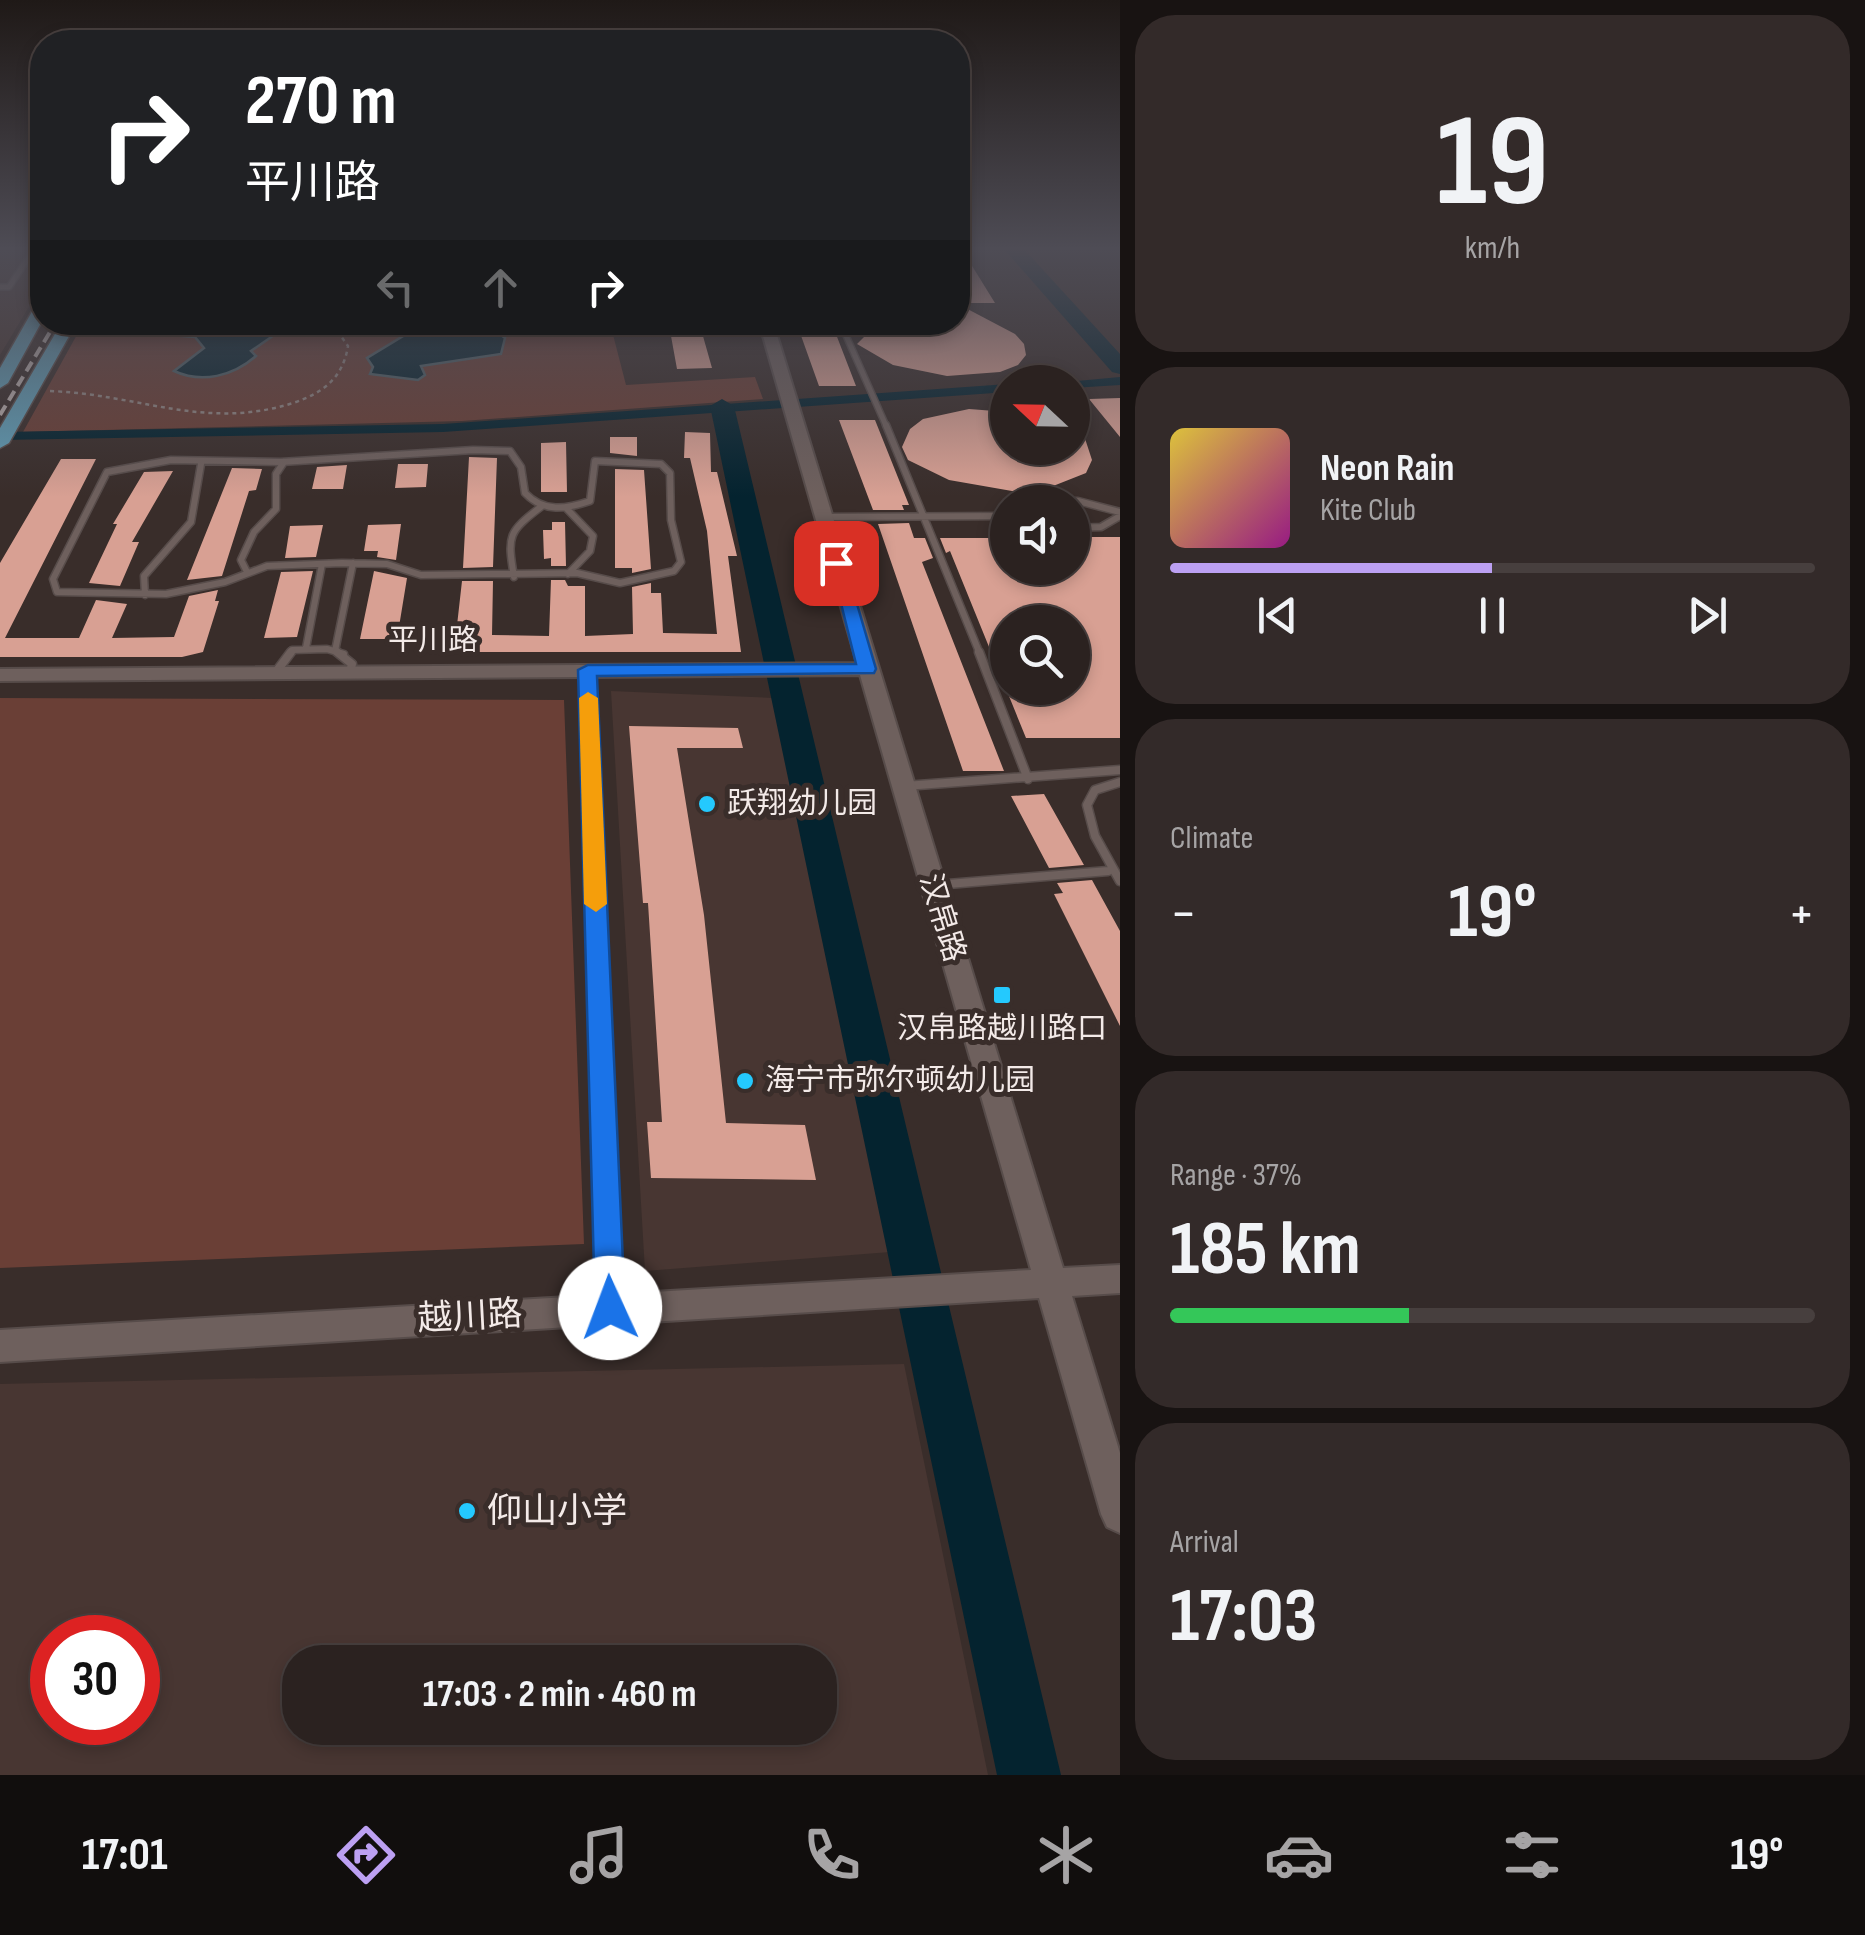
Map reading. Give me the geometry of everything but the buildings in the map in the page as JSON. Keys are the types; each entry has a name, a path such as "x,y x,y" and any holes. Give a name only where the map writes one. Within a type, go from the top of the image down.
{"main road":[{"path":"0,384 29,331"},
{"path":"0,442 62,335"}],"street":[{"name":"汉帛路","path":"769,335 822,517 857,669 902,786 933,885 1036,1284 1120,1514"},
{"name":"平川路","path":"0,675 857,669"},
{"path":"588,670 610,1308"},
{"name":"越川路","path":"0,1346 1120,1279"}],"lane":[{"path":"845,335 926,516 1028,779"},
{"path":"510,451 521,467 525,493 542,506 567,509 590,501 595,461 661,464 670,473 671,520 681,562 674,571 620,583 568,574 422,575 387,564 322,564 267,566 200,588 145,595 57,592 53,579 107,472 158,458 201,464 250,459 284,462 312,457 510,451"},
{"path":"247,572 242,560 246,545 258,524 276,509 276,474 284,462"},
{"path":"145,595 144,576 191,522 201,464"},
{"path":"1090,505 1120,514"},
{"path":"514,576 508,541 517,525 542,506"},
{"path":"567,509 592,536 590,551 568,574"},
{"path":"822,517 990,514"},
{"path":"1090,527 1100,527 1120,514"},
{"path":"306,648 322,564"},
{"path":"335,651 353,564"},
{"path":"276,672 292,650 306,648 335,651 352,664 350,672"},
{"path":"902,786 1120,770"},
{"path":"1120,782 1092,792 1085,808 1086,823 1108,871 1120,882"},
{"path":"933,885 1108,871"}],"path":[{"path":"30,391 88,392 188,416 249,416 290,404 336,382 346,363 348,346 340,335"}],"shaded area":[{"path":"0,331 14,331 0,355"},
{"path":"77,335 613,335 626,385 755,377 763,399 462,421 23,432"},
{"name":"海宁市弥尔顿幼儿园","path":"611,691 773,698 890,1252 645,1271"},
{"path":"0,698 564,700 584,1244 0,1268"},
{"name":"仰山小学","path":"904,1364 988,1775 0,1775 0,1384"}],"water":[{"path":"170,335 274,335 251,351 256,356 247,363 227,373 206,377 174,371 204,348 195,337"},
{"path":"405,335 505,338 501,354 421,366 425,375 418,380 370,374 373,367 367,358"}],"waterway":[{"path":"1087,331 1120,367"},
{"path":"1090,383 1120,381"},
{"path":"0,436 443,428 990,389"},
{"path":"722,406 1029,1775"}],"railway":[{"path":"0,415 48,335"}],"slow traffic":[{"path":"588,698 596,904"}],"place":[{"name":"跃翔幼儿园","path":"707,804"},
{"name":"汉帛路越川路口","path":"1002,995"},
{"name":"海宁市弥尔顿幼儿园","path":"745,1081"},
{"name":"仰山小学","path":"467,1511"}],"route":[{"path":"610,1308 588,670 867,669 836,563"}]}
